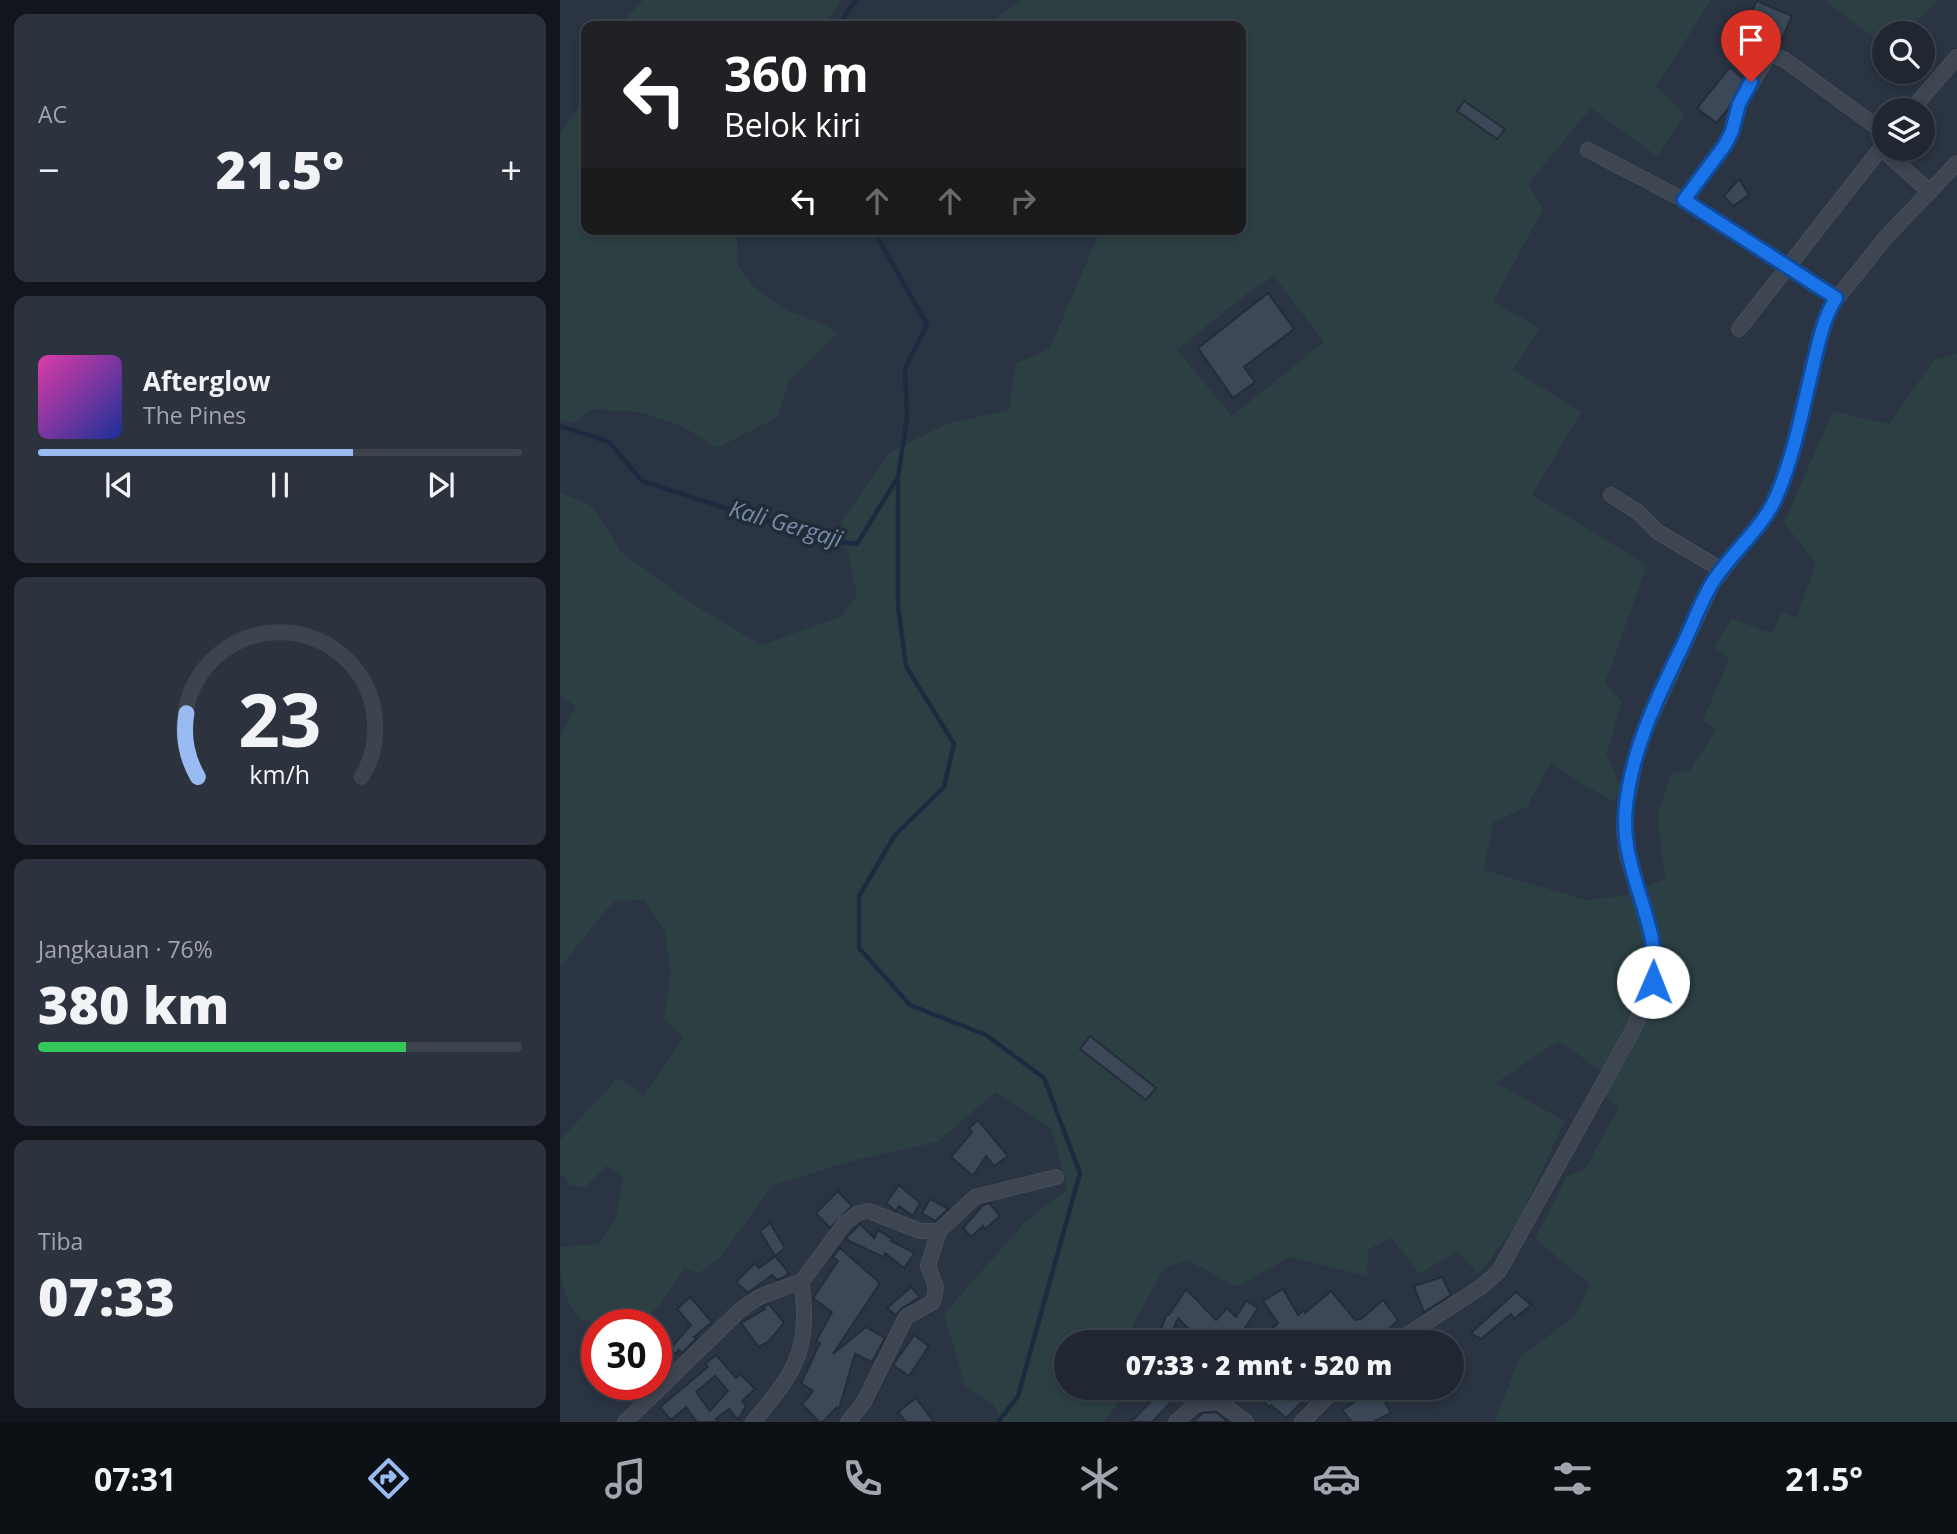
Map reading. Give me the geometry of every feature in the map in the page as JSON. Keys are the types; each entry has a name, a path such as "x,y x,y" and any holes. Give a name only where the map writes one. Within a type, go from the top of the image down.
{"street":[{"path":"1684,200 1725,145 1732,131 1739,104 1768,56 1773,55 1784,60 1872,123"},
{"path":"1921,98 1957,57"},
{"path":"1588,150 1684,200 1836,298"},
{"path":"1740,328 1872,160"},
{"path":"1898,161 1930,192"},
{"path":"1415,1330 1481,1287 1499,1271 1633,1030 1653,982 1656,962 1626,844 1626,807 1633,762 1662,688 1712,585 1765,516 1777,496 1793,447 1822,327 1836,298 1887,236 1957,163"},
{"path":"1611,495 1638,512 1658,532 1722,570"},
{"path":"848,1422 864,1402 906,1317 933,1302 936,1287 928,1266 939,1231 975,1197 1056,1177"},
{"path":"625,1422 639,1416 740,1310 759,1297 802,1281 845,1223 858,1213 869,1211 920,1231 939,1231"},
{"path":"753,1422 786,1384 803,1342 805,1318 802,1281"},
{"path":"1176,1422 1196,1404 1206,1400"},
{"path":"1224,1400 1246,1422"},
{"path":"1302,1422 1324,1400"}],"green space":[{"path":"643,0 841,0 827,21 623,21"},
{"path":"1022,0 1711,0 1656,87 1685,115 1657,156 1591,108 1528,184 1543,209 1493,302 1540,328 1513,370 1581,412 1532,495 1647,565 1605,683 1622,702 1606,754 1621,787 1614,802 1572,778 1551,762 1527,807 1493,822 1484,870 1586,900 1627,895 1665,879 1657,814 1672,773 1689,771 1716,730 1703,720 1729,660 1714,646 1732,619 1772,633 1782,611 1796,618 1816,563 1784,523 1833,411 1889,424 1934,360 1957,353 1957,1422 1495,1422 1519,1358 1576,1315 1590,1284 1535,1239 1567,1176 1585,1169 1619,1107 1603,1094 1612,1078 1558,1041 1496,1083 1565,1121 1519,1219 1484,1268 1477,1273 1457,1251 1420,1274 1392,1238 1368,1249 1367,1276 1290,1257 1236,1287 1188,1260 1164,1268 1132,1327 1134,1330 1054,1330 1054,1400 1120,1400 1104,1422 1003,1422 993,1404 965,1385 944,1314 1026,1221 1068,1189 1051,1129 996,1092 937,1142 856,1160 773,1185 719,1259 699,1273 684,1268 656,1309 581,1309 581,1319 565,1294 560,1268 560,1247 599,1244 616,1219 623,1176 606,1166 586,1187 570,1186 564,1175 560,1177 560,1140 618,1078 644,1096 684,1037 664,1019 671,973 665,932 644,900 614,901 560,967 560,738 576,706 560,696 560,492 593,507 621,552 691,603 761,645 842,616 857,595 841,522 889,453 946,424 1009,410 1016,364 1050,348 1097,238 1095,235 1246,235 1246,21 992,21","holes":["1274,276 1324,342 1232,416 1177,350 1244,296"]},
{"path":"1824,0 1939,0 1917,21 1872,21 1872,36"},
{"path":"581,104 581,235 737,235 737,265 754,287 783,309 826,325 837,334 788,381 778,417 717,448 682,426 639,412 592,409 574,423 560,420 560,135"}],"building":[{"path":"1757,1 1792,16 1782,39 1777,36 1771,46 1762,48 1757,56 1747,49 1762,28 1747,20"},
{"path":"1730,67 1743,79 1728,109 1716,123 1697,108"},
{"path":"1464,101 1505,129 1497,139 1457,111"},
{"path":"1739,179 1749,195 1733,206 1724,196"},
{"path":"1268,293 1294,329 1244,367 1255,382 1233,398 1198,348"},
{"path":"1090,1036 1156,1088 1146,1100 1080,1049"},
{"path":"978,1120 1008,1156 994,1166 986,1156 973,1176 951,1157 972,1132 969,1128"},
{"path":"899,1185 920,1203 913,1216 899,1206 896,1211 886,1203"},
{"path":"838,1191 852,1206 830,1228 816,1213"},
{"path":"930,1199 948,1209 935,1221 922,1213"},
{"path":"989,1203 1000,1216 971,1237 963,1228 983,1205"},
{"path":"770,1223 785,1248 775,1256 760,1231"},
{"path":"860,1224 874,1238 878,1230 892,1239 891,1241 915,1253 904,1268 885,1253 883,1257 845,1239"},
{"path":"840,1248 880,1283 833,1354 866,1327 885,1338 872,1362 855,1354 839,1409 837,1407 823,1422 819,1422 802,1404 813,1391 801,1383 820,1343 816,1341 832,1312 813,1298 838,1261 833,1257"},
{"path":"775,1256 789,1273 784,1277 777,1280 772,1275 748,1293 736,1282 755,1263 759,1268"},
{"path":"1442,1277 1451,1295 1424,1312 1414,1286"},
{"path":"911,1287 920,1297 896,1315 887,1308"},
{"path":"1186,1289 1216,1320 1227,1308 1236,1317 1246,1301 1258,1308 1244,1330 1190,1330 1178,1318 1173,1330 1161,1330 1167,1314 1169,1315"},
{"path":"1283,1289 1298,1315 1304,1310 1305,1313 1331,1291 1355,1320 1361,1319 1383,1300 1398,1320 1388,1330 1271,1330 1278,1323 1263,1301"},
{"path":"1516,1292 1531,1305 1514,1319 1511,1314 1481,1339 1471,1333"},
{"path":"690,1297 712,1322 694,1337 696,1339 682,1353 679,1350 675,1354 672,1347 691,1325 677,1309"},
{"path":"769,1304 784,1323 769,1341 759,1347 741,1323"},
{"path":"914,1335 929,1346 909,1376 893,1365"},
{"path":"716,1355 736,1378 740,1374 755,1389 742,1401 746,1406 738,1420 729,1409 716,1419 719,1422 697,1422 686,1407 671,1420 660,1407 672,1400 672,1397 708,1367 705,1364","holes":["715,1376 728,1391 710,1411 696,1392"]},
{"path":"916,1398 934,1422 906,1422 898,1412"},
{"path":"1152,1400 1173,1400 1152,1422 1131,1422"},
{"path":"1263,1400 1304,1400 1286,1418 1271,1405 1269,1407"},
{"path":"1358,1400 1384,1400 1391,1413 1373,1422 1352,1422 1342,1410"},
{"path":"1216,1412 1228,1422 1193,1422 1203,1413"}],"waterway":[{"name":"Kali Gergaji","path":"841,21 856,0"},
{"name":"Kali Gergaji","path":"560,426 609,442 642,481 747,515 841,542 857,544 898,477 907,418 905,368 927,325 876,235"},
{"path":"898,477 898,606 906,666 954,744 944,787 895,835 859,896 859,948 910,1005 986,1035 1044,1078 1080,1173 1018,1396 998,1422"}],"route":[{"path":"1653,982 1656,962 1652,939 1627,856 1624,832 1633,762 1662,688 1712,585 1765,516 1777,496 1793,447 1822,327 1836,298 1684,200 1725,145 1732,131 1739,104 1751,82"}]}
